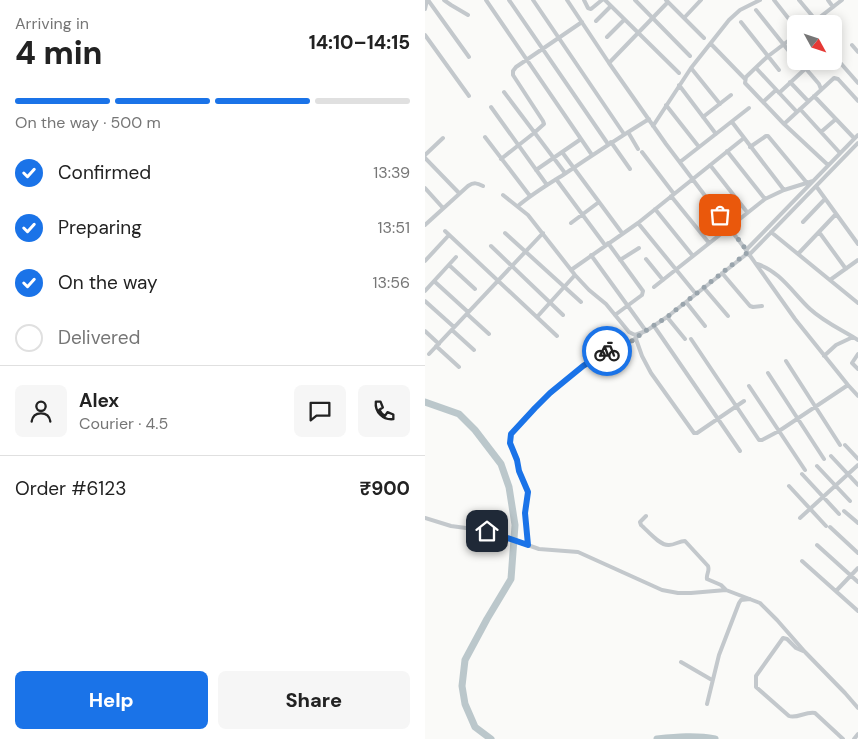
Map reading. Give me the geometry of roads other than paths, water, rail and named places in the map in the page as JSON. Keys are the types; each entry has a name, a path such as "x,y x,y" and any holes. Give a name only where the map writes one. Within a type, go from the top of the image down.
{"street":[{"path":"425,8 428,0"},
{"path":"428,0 469,57"},
{"path":"445,0 468,15"},
{"path":"486,0 592,155"},
{"path":"509,0 630,169"},
{"path":"533,0 626,133 709,243"},
{"path":"567,0 653,126 748,252 795,319 858,396"},
{"path":"584,0 588,8 591,9 603,0 611,6 679,73"},
{"path":"635,0 690,56"},
{"path":"774,0 787,17"},
{"path":"799,0 811,15"},
{"path":"828,0 833,7"},
{"path":"824,15 842,0"},
{"path":"609,63 667,1 704,38"},
{"path":"684,18 698,1"},
{"path":"653,126 691,68 734,15 757,1"},
{"path":"596,21 611,6"},
{"path":"756,10 787,48"},
{"path":"607,36 624,20"},
{"path":"501,158 543,126 543,121 513,75 516,67 582,22"},
{"path":"741,22 779,70"},
{"path":"425,35 469,96"},
{"path":"745,79 767,57 787,42"},
{"path":"711,44 745,79 746,85 828,166"},
{"path":"852,45 858,52"},
{"path":"843,66 858,83"},
{"path":"691,68 720,104"},
{"path":"756,68 840,153"},
{"path":"763,102 805,69 819,84 821,89"},
{"path":"839,79 848,72"},
{"path":"784,124 833,78 839,79 858,101"},
{"path":"790,82 808,101"},
{"path":"679,85 716,134"},
{"path":"504,92 565,173"},
{"path":"703,117 731,95"},
{"path":"814,96 854,138"},
{"path":"666,105 699,147"},
{"path":"491,107 547,185"},
{"path":"680,162 749,108"},
{"path":"821,132 836,118"},
{"path":"519,205 529,196 649,119"},
{"path":"731,122 784,190"},
{"path":"748,252 858,135"},
{"path":"751,147 766,136 769,136 807,183"},
{"path":"485,137 529,196"},
{"path":"443,138 425,156 459,194"},
{"path":"571,270 638,222 744,138"},
{"path":"537,170 581,139"},
{"path":"527,545 525,513 528,492 510,443 511,434 535,408 572,375 611,348 634,340 723,273 771,232 858,143"},
{"path":"727,151 765,199"},
{"path":"562,152 622,234"},
{"path":"709,165 747,212"},
{"path":"556,179 621,260 643,291 642,295 615,315"},
{"path":"654,287 765,199 784,190 813,181"},
{"path":"426,222 471,184 477,183 483,186"},
{"path":"816,186 858,244"},
{"path":"425,188 443,208"},
{"path":"503,195 519,205 529,215 575,275 606,304 631,333 635,335 644,332"},
{"path":"803,222 825,199"},
{"path":"571,223 599,202"},
{"path":"655,209 693,256"},
{"path":"798,254 836,214"},
{"path":"638,222 696,294"},
{"path":"445,231 557,336"},
{"path":"771,232 858,303"},
{"path":"819,232 846,269"},
{"path":"505,233 581,302"},
{"path":"429,354 543,233"},
{"path":"425,261 427,255 449,235"},
{"path":"491,246 563,315"},
{"path":"621,260 639,248"},
{"path":"591,255 644,332"},
{"path":"425,291 427,285 435,280 456,257"},
{"path":"646,259 663,280"},
{"path":"830,280 856,261 858,268"},
{"path":"756,264 765,266 772,271 809,308 830,324 858,340"},
{"path":"449,265 475,289"},
{"path":"723,273 750,306 762,306"},
{"path":"537,317 575,275"},
{"path":"435,280 489,334"},
{"path":"704,288 728,316"},
{"path":"425,301 474,350"},
{"path":"686,302 705,326"},
{"path":"667,317 685,339"},
{"path":"654,326 740,451"},
{"path":"425,331 459,367"},
{"path":"824,356 833,346 853,337"},
{"path":"691,339 759,440 779,431 848,385"},
{"path":"634,340 651,372 693,432 697,433 744,401"},
{"path":"858,354 852,363 858,369"},
{"path":"786,361 843,445 858,459"},
{"path":"768,373 824,459"},
{"path":"749,386 805,470"},
{"path":"831,456 858,485"},
{"path":"817,466 850,501"},
{"path":"800,518 858,466"},
{"path":"802,474 822,498 839,514"},
{"path":"789,486 828,527 858,553"},
{"path":"844,511 858,524"},
{"path":"646,516 640,522 641,525 663,544 669,545 685,541 709,566 707,579 726,590 763,605 858,708"},
{"path":"425,518 445,525 487,531 527,545 545,549 578,552 670,592 691,593 726,590"},
{"path":"817,545 858,582"},
{"path":"802,561 858,611"},
{"path":"836,592 858,568"},
{"path":"707,704 719,655 739,602 750,599"},
{"path":"805,652 795,648 787,639 783,638 756,676 756,687 789,716 793,718 810,712 815,713 843,739"},
{"path":"681,662 712,680"},
{"path":"853,739 858,734"}],"waterway":[{"path":"425,402 459,414 475,430 501,464 509,487 515,525 511,579 465,660 462,686 465,704 475,727 491,739"},
{"path":"657,739 679,737 715,739"}]}
